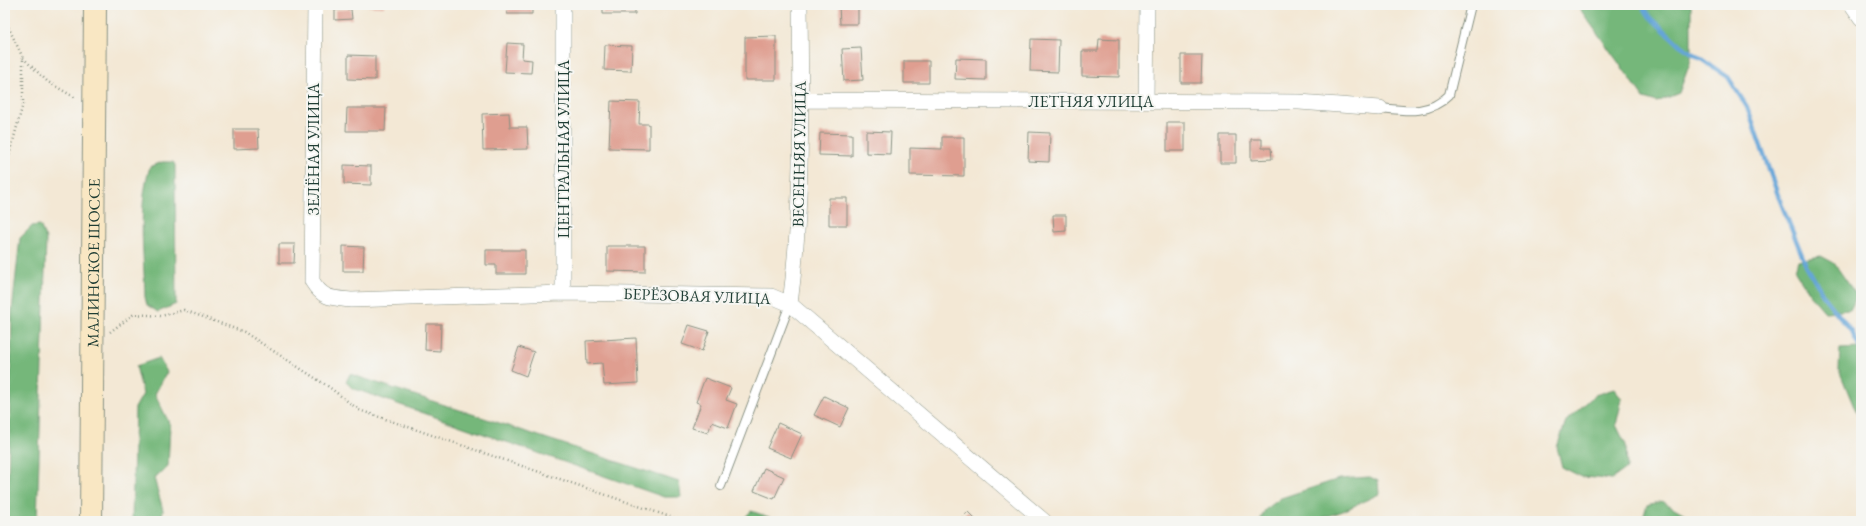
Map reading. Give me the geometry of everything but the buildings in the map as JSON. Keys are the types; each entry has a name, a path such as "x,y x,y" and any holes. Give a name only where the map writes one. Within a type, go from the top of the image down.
{"main road":[{"name":"МАЛИНСКОЕ ШОССЕ","path":"91,521 93,105 95,5"}],"street":[{"name":"ЗЕЛЁНАЯ УЛИЦА","path":"314,5 312,281 318,292"},
{"name":"ЦЕНТРАЛЬНАЯ УЛИЦА","path":"563,5 564,293"},
{"name":"ВЕСЕННЯЯ УЛИЦА","path":"790,304 797,240 801,100 800,5"},
{"path":"1146,101 1147,5"},
{"path":"1852,5 1861,18"},
{"name":"ЛЕТНЯЯ УЛИЦА","path":"801,100 1299,102 1380,108"},
{"name":"БЕРЁЗОВАЯ УЛИЦА","path":"318,292 330,298 350,300 564,293 771,296 790,304 1044,521"}],"lane":[{"path":"1380,108 1407,111 1423,109 1440,104 1449,94 1471,5"},
{"path":"721,486 790,304"}],"path":[{"path":"5,20 23,58 48,82 84,102 93,105"},
{"path":"5,171 23,104 23,58"},
{"path":"92,344 134,314 161,316 184,310 244,332 329,387 359,410 682,521"}],"green space":[{"path":"1577,5 1691,5 1691,60 1679,93 1657,102 1644,98"},
{"path":"162,162 173,162 175,165 176,304 158,312 147,305 145,297 142,215 146,182 150,167"},
{"path":"40,225 46,239 37,521 7,521 12,311 20,238 32,226"},
{"path":"1821,256 1834,263 1857,296 1850,310 1825,312 1811,296 1795,271 1798,260"},
{"path":"1861,348 1861,424 1839,370 1840,349"},
{"path":"159,358 167,372 155,394 170,425 168,466 154,478 163,510 161,521 132,521 135,408 143,394 136,366"},
{"path":"350,374 679,482 681,497 664,497 352,388 346,382"},
{"path":"1614,389 1622,399 1616,425 1626,445 1627,468 1612,479 1582,477 1562,467 1557,447 1566,421 1595,395"},
{"path":"1370,477 1378,481 1379,494 1343,511 1314,521 1260,521 1265,510 1281,498 1339,479"},
{"path":"1662,501 1697,521 1645,521 1644,515 1647,505"},
{"path":"751,511 781,521 742,521"}],"waterway":[{"path":"1642,5 1650,17 1680,45 1728,77 1747,107 1779,198 1806,265 1825,298 1852,332 1861,350"}]}
